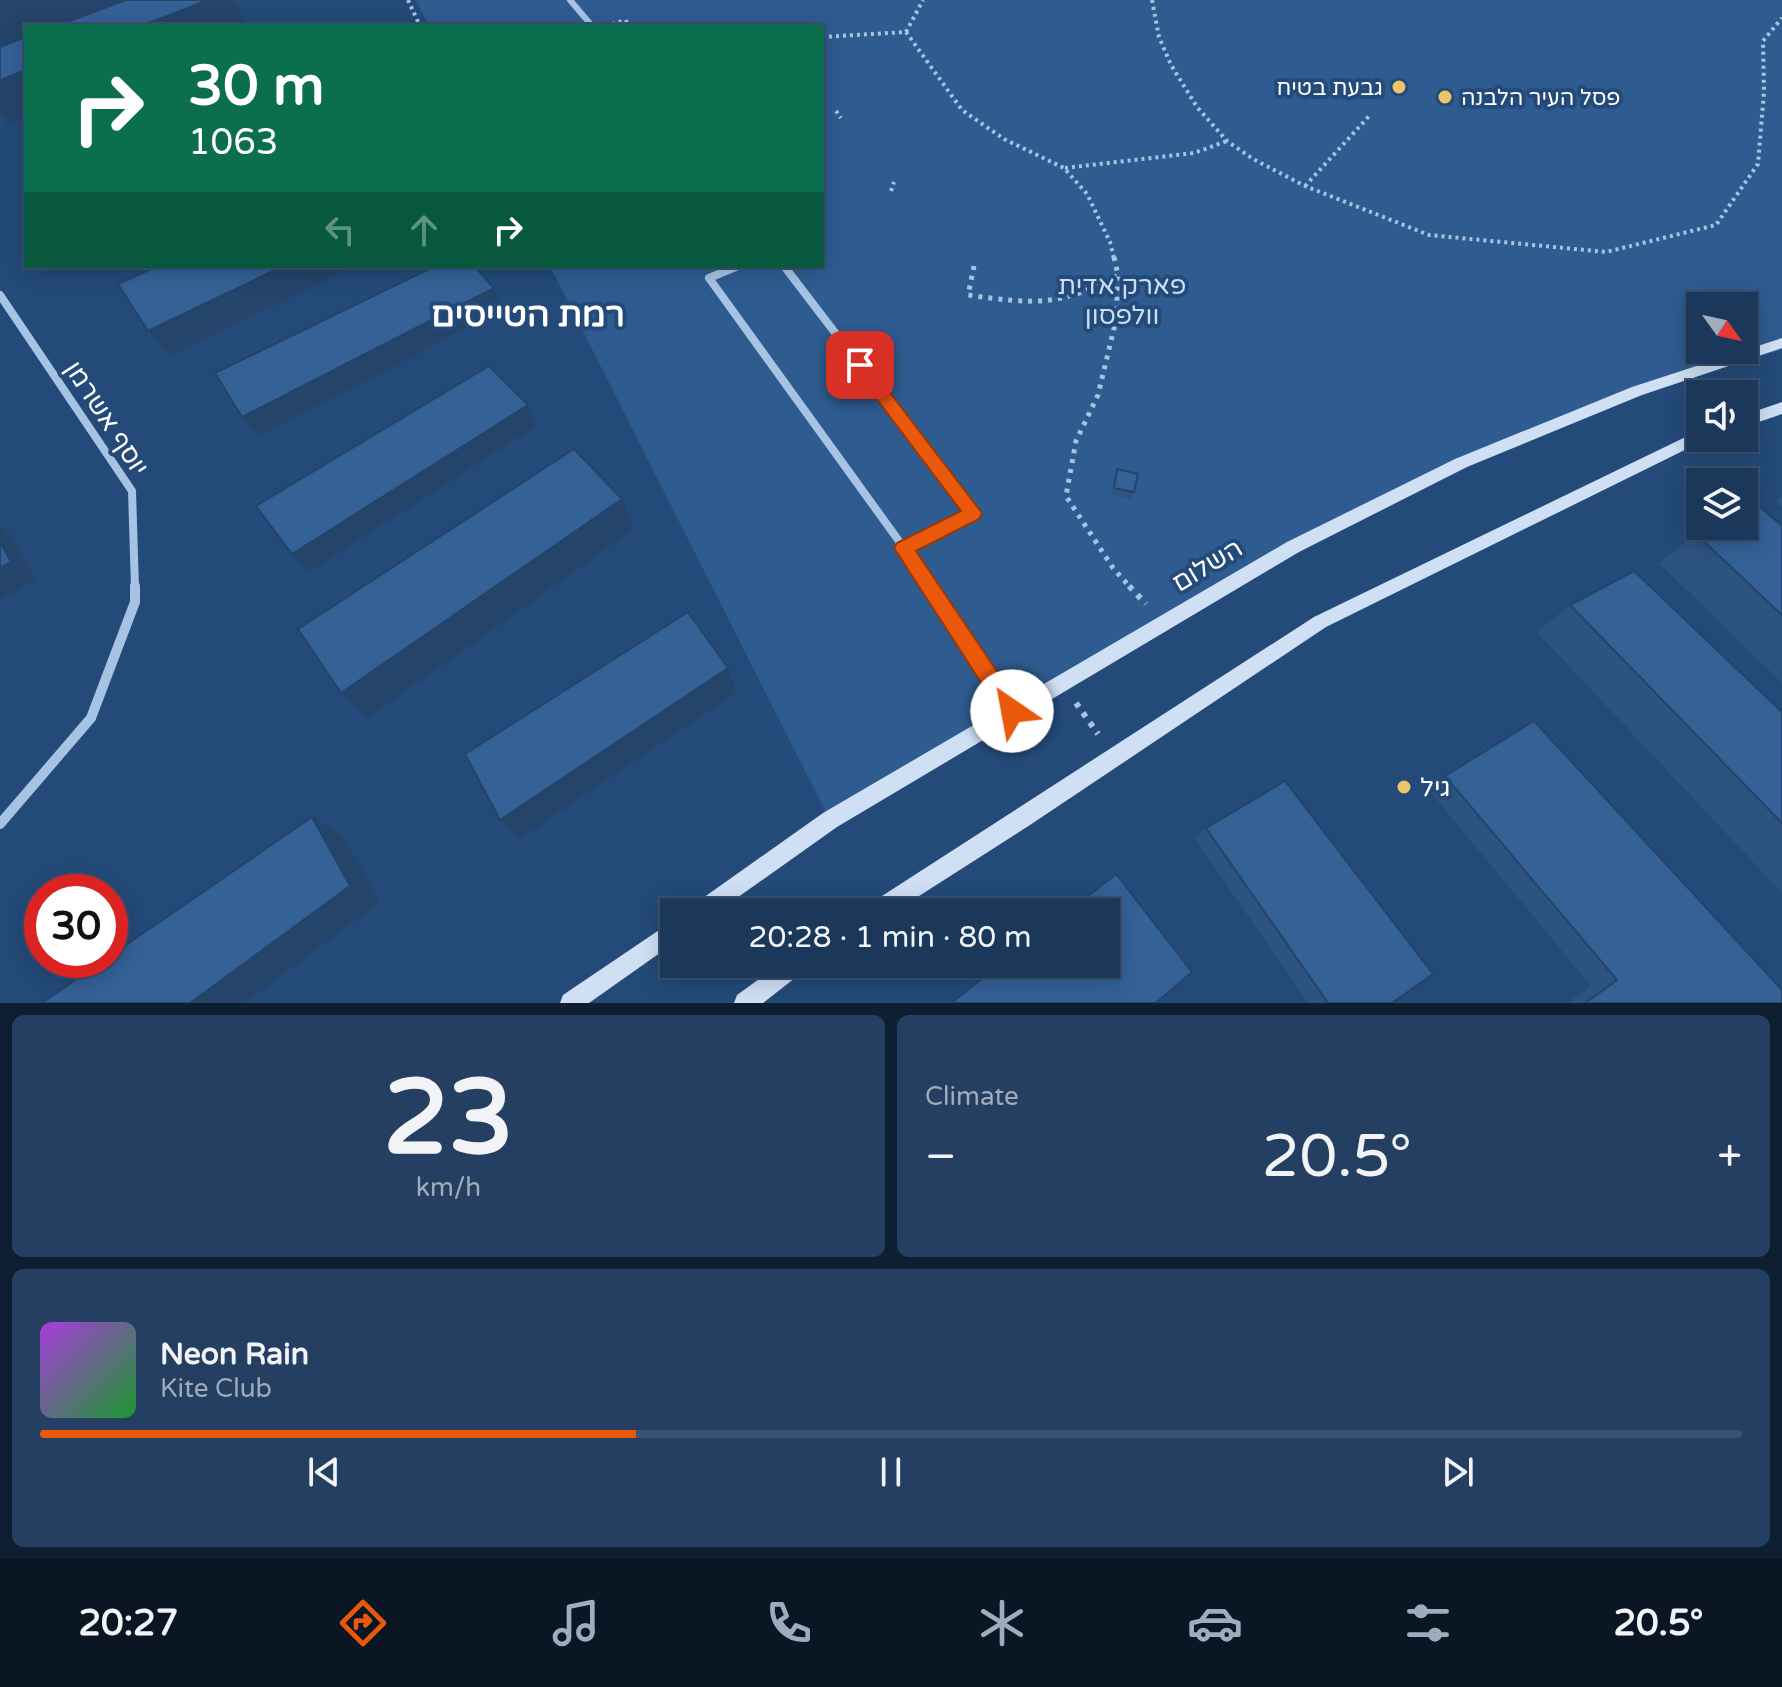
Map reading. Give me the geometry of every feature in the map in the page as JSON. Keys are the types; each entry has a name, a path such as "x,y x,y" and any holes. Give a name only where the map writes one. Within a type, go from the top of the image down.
{"main road":[{"name":"השלום","path":"720,898 830,820 1293,547 1461,463 1637,391 1782,343"},
{"path":"1758,416 1782,408"},
{"path":"897,898 1320,622 1686,443"},
{"path":"571,1003 660,940"},
{"path":"745,1003 778,978"}],"street":[{"path":"570,0 590,24"},
{"path":"733,268 709,278 904,548 1012,711"},
{"path":"786,268 973,513 904,548"},
{"name":"יוסף אשרמן","path":"0,295 132,491 135,602 91,718 0,824"}],"path":[{"path":"408,0 419,24"},
{"path":"906,32 923,0"},
{"path":"1152,0 1159,37 1171,65 1197,107 1227,141 1305,186 1429,235 1606,252 1716,225 1758,164 1764,92 1763,41 1782,18"},
{"path":"824,37 906,32"},
{"path":"906,32 962,110 1004,139 1064,168 1087,194 1110,242 1118,275 1116,320 1098,395 1076,441 1066,496 1113,568 1163,624"},
{"path":"836,111 841,118"},
{"path":"1305,186 1371,114"},
{"path":"1064,168 1194,153 1227,141"},
{"path":"891,191 894,182"},
{"path":"974,266 968,295 1035,304 1051,304 1087,293 1118,275"},
{"path":"1061,683 1115,758"}],"green space":[{"name":"פארק אדית וולפסון","path":"416,0 1782,0 1782,350 1758,357 1758,292 1686,292 1686,364 1732,364 1637,391 1461,463 1257,567 830,820 551,268 824,268 824,24 428,24"}],"building":[{"path":"126,0 208,0 146,24 61,24"},
{"path":"24,38 24,71 0,80 0,47"},
{"path":"154,268 279,268 148,331 118,284"},
{"path":"431,268 476,268 494,288 242,417 215,373"},
{"path":"489,366 528,405 292,554 256,506"},
{"path":"574,449 622,499 341,693 298,629"},
{"path":"1117,469 1138,474 1134,492 1114,488"},
{"path":"1758,505 1782,526 1782,615 1702,540 1758,540"},
{"path":"0,542 11,562 0,568"},
{"path":"1634,571 1782,712 1782,823 1570,605"},
{"path":"688,612 728,668 500,820 465,754"},
{"path":"1534,721 1782,990 1782,1003 1585,1003 1617,980 1445,776"},
{"path":"1285,781 1433,974 1392,1003 1328,1003 1206,828"},
{"path":"312,817 350,886 190,1003 42,1003 78,978 128,978 128,944"},
{"path":"1116,874 1192,972 1156,1003 951,1003 983,978 1120,978 1120,898 1086,898"}],"place":[{"name":"גבעת בטיח","path":"1399,87"},
{"name":"פסל העיר הלבנה","path":"1445,97"},
{"name":"גיל","path":"1404,787"}],"district":[{"name":"רמת הטייסים","path":"528,314"}],"route":[{"path":"860,365 973,513 904,548 1012,711"}]}
